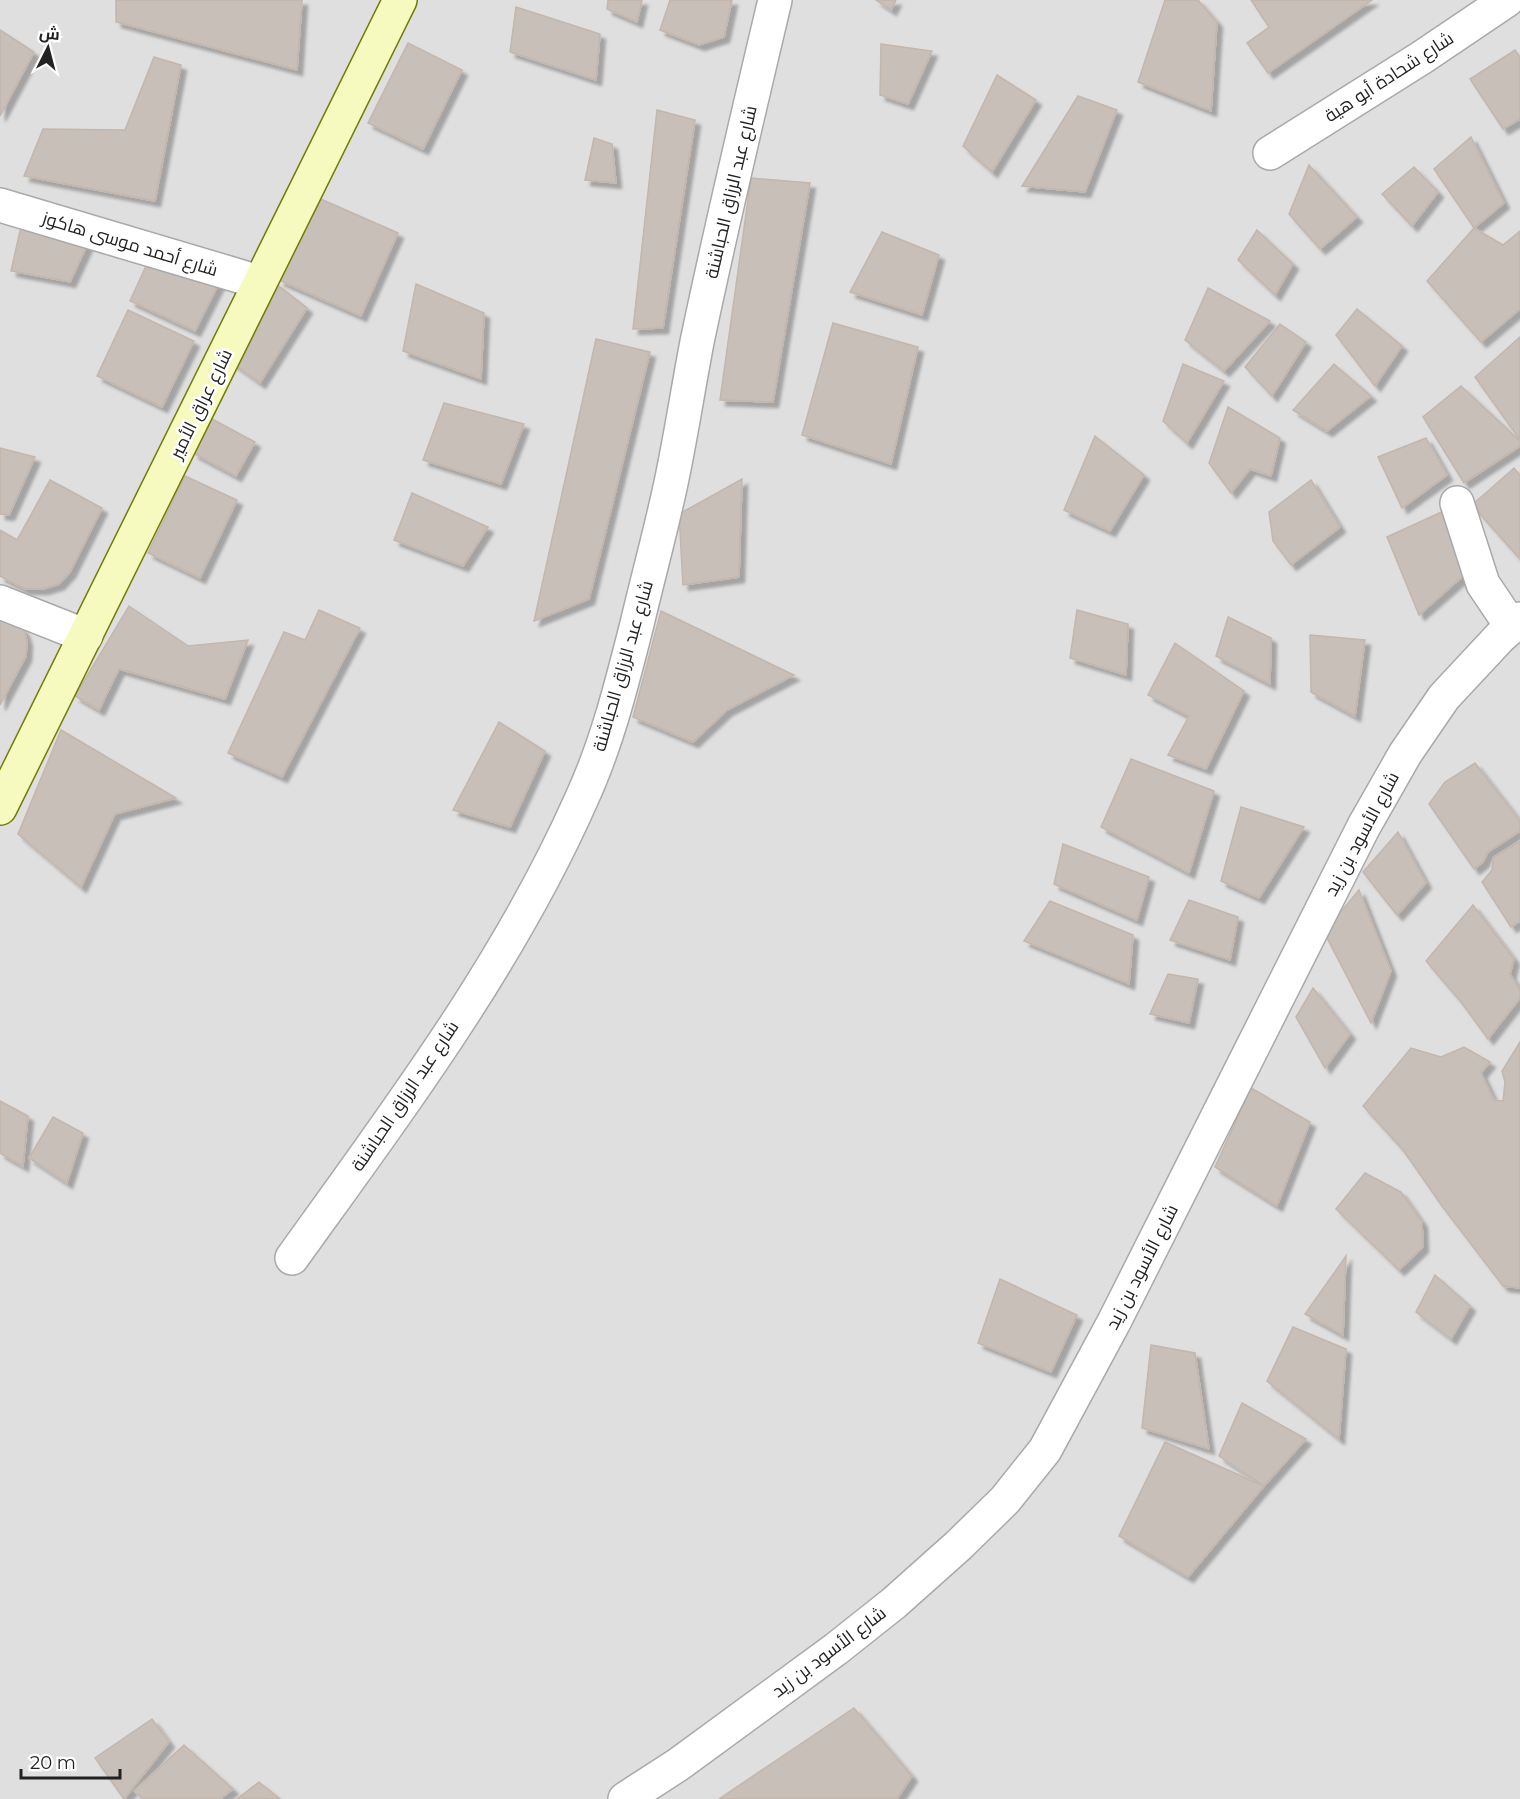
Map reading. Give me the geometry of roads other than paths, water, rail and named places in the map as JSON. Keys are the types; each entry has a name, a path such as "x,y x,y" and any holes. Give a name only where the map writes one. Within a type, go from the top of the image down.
{"main road":[{"name":"شارع عراق الأمير","path":"0,807 400,0"}],"street":[{"name":"شارع عبد الرزاق الحباشنة","path":"292,1258 411,1092 509,940 549,867 582,799 622,683 671,485 699,331 775,0"},
{"name":"شارع شحادة أبو هية","path":"1270,153 1422,58 1507,0"},
{"name":"شارع أحمد موسى هاكوز","path":"0,205 259,282"},
{"path":"1457,503 1483,584 1516,623"},
{"path":"0,602 86,636"},
{"name":"شارع الأسود بن زيد","path":"625,1799 679,1764 836,1649 894,1603 1005,1500 1045,1450 1114,1322 1364,826 1405,754 1444,697 1516,623"}]}
